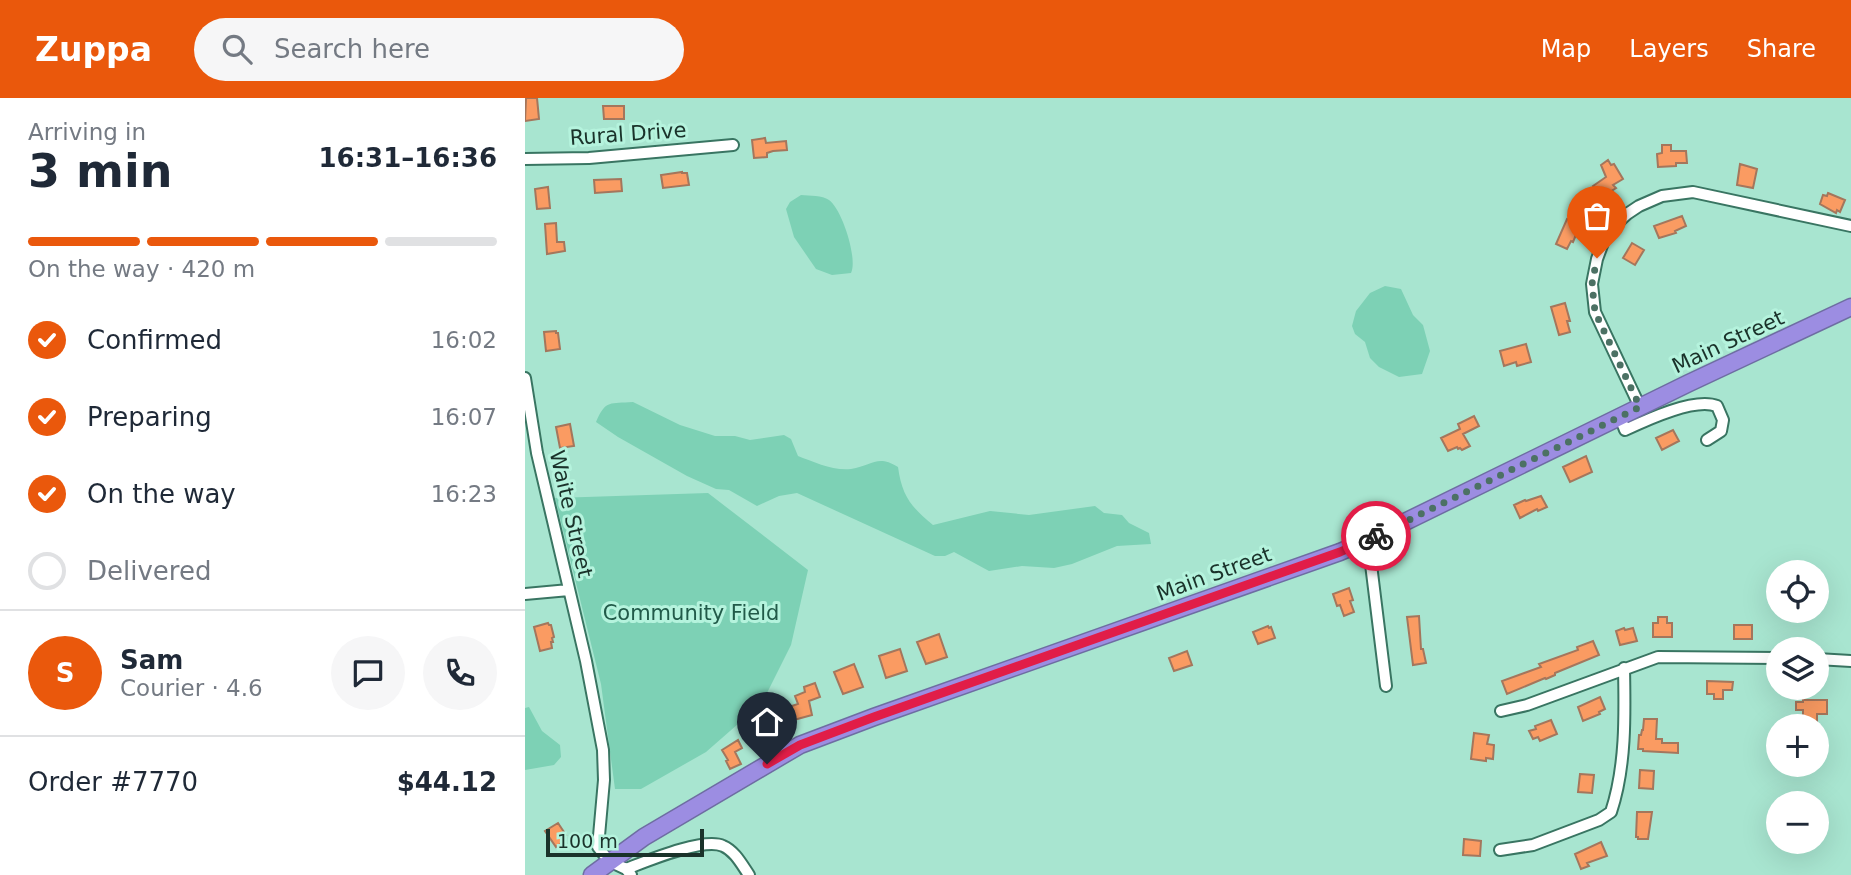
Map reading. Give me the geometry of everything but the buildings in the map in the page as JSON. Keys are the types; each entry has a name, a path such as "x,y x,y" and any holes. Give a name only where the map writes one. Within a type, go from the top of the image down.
{"highway":[{"name":"Main Street","path":"592,875 680,815 800,745 1340,552 1851,307"}],"street":[{"name":"Rural Drive","path":"525,159 589,158 733,145"},
{"path":"1640,407 1595,312 1592,284 1604,240 1627,214 1662,196 1693,192 1851,226"},
{"name":"Waite Street","path":"525,378 537,453 586,661 603,750 604,780 599,847 609,861"},
{"path":"1620,417 1625,430 1673,411 1700,404 1712,404 1717,406 1723,420 1721,431 1707,440"},
{"path":"1368,540 1386,686"},
{"path":"525,594 569,590"},
{"path":"1501,711 1527,705 1658,657 1766,658"},
{"path":"1829,660 1851,661"},
{"path":"1500,850 1533,845 1611,813 1616,799 1621,762 1625,712 1624,668"},
{"path":"609,861 629,872 650,859 713,843 726,847 738,858 749,875"}],"green space":[{"path":"801,195 823,197 834,205 844,223 851,246 851,273 832,275 816,269 794,237 786,209 790,202"},
{"path":"1385,286 1401,289 1413,315 1423,325 1430,351 1422,374 1399,377 1379,367 1370,358 1365,342 1355,334 1352,326 1356,311 1370,293"},
{"path":"633,402 680,425 715,436 735,436 750,440 784,435 791,439 798,456 831,467 851,469 879,461 891,463 898,467 902,486 909,500 933,525 990,511 1029,515 1095,506 1104,513 1122,515 1129,523 1149,533 1151,544 1117,546 1072,564 1054,568 1022,566 989,571 954,552 935,556 797,493 779,496 757,506 729,490 716,489 687,476 596,422 606,406"},
{"name":"Community Field","path":"708,493 808,570 791,645 762,703 706,752 641,789 615,789 601,684 555,498"},
{"path":"529,707 542,731 560,745 561,757 554,765 525,770 525,708"}],"way so far":[{"path":"1376,536 1640,407 1595,312 1592,284 1597,258"}],"route":[{"path":"767,764 800,745 874,717 1340,552 1376,536"}]}
